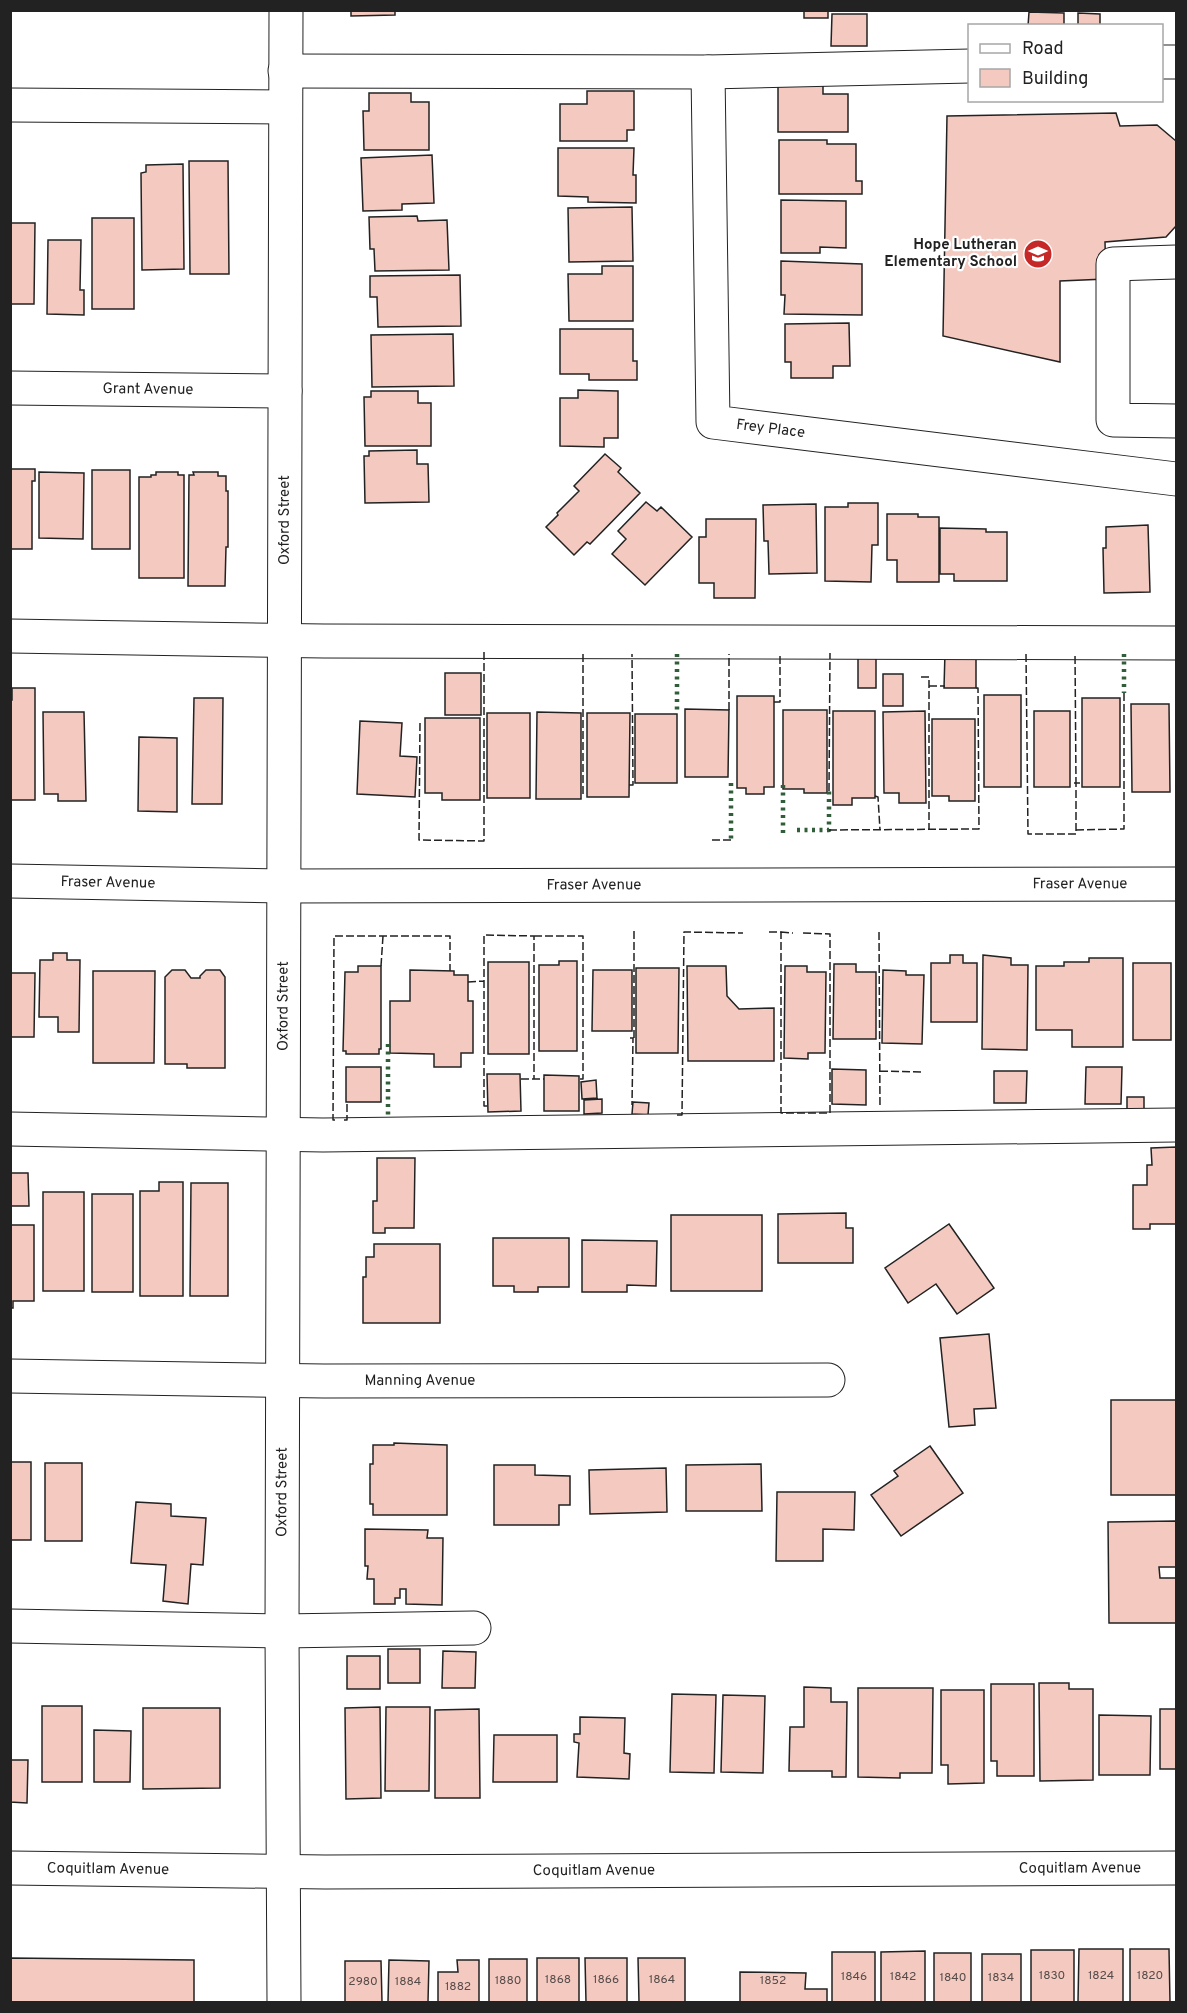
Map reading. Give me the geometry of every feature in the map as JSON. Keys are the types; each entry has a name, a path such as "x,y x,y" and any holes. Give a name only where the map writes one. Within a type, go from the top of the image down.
{"street":[{"name":"Oxford Street","path":"284,2002 282,1380 286,10"},
{"path":"285,71 708,72 968,66"},
{"name":"Frey Place","path":"708,72 713,422 1176,479"},
{"path":"10,105 285,107"},
{"path":"1176,262 1113,264 1113,420 1176,421"},
{"name":"Grant Avenue","path":"10,388 285,391"},
{"path":"10,636 285,640 1176,643"},
{"name":"Fraser Avenue","path":"10,881 283,886 1176,884"},
{"path":"10,1130 284,1135 1176,1125"},
{"name":"Manning Avenue","path":"10,1376 282,1380 828,1380"},
{"path":"10,1626 282,1631 474,1628"},
{"name":"Coquitlam Avenue","path":"10,1868 282,1871 1176,1868"}],"building":[{"path":"351,10 395,10 395,15 351,16"},
{"path":"804,10 828,10 828,18 804,18"},
{"path":"1029,12 1064,13 1064,24 1028,24"},
{"path":"1078,13 1100,14 1100,24 1078,24"},
{"path":"832,14 867,14 867,46 831,46"},
{"path":"778,83 823,83 823,94 848,94 848,132 778,132"},
{"path":"587,91 634,91 634,130 627,130 627,141 560,141 560,104 587,104"},
{"path":"369,93 411,93 411,102 429,102 429,150 364,150 363,111 369,111"},
{"path":"1116,113 1120,126 1157,125 1176,141 1176,226 1166,237 1105,242 1106,279 1060,281 1060,362 943,336 947,116"},
{"path":"779,140 827,140 827,144 856,144 856,181 862,181 862,194 779,194"},
{"path":"558,148 634,148 633,175 636,175 636,203 588,202 588,197 558,196"},
{"path":"432,155 434,203 402,204 402,210 363,211 361,158"},
{"path":"189,161 228,161 229,274 190,274"},
{"path":"183,164 184,269 142,270 141,173 146,172 146,165"},
{"path":"781,200 846,201 846,248 820,247 820,253 781,253"},
{"path":"632,207 633,261 569,262 568,208"},
{"path":"417,216 418,221 447,220 449,270 375,271 374,249 370,249 369,217"},
{"path":"92,218 134,218 134,309 92,309"},
{"path":"10,223 35,223 34,304 10,304"},
{"path":"48,240 81,240 80,290 84,290 84,315 47,314"},
{"path":"781,261 862,264 862,315 784,314 785,295 781,295"},
{"path":"602,266 633,266 633,321 569,321 568,274 602,274"},
{"path":"460,275 461,326 378,327 377,297 370,297 370,276"},
{"path":"849,323 850,366 833,366 833,378 791,378 791,362 785,362 785,324"},
{"path":"560,329 633,329 633,361 637,361 637,380 589,380 589,374 560,374"},
{"path":"453,334 454,386 372,387 371,335"},
{"path":"578,390 618,391 618,438 604,438 604,447 560,446 560,398 578,398"},
{"path":"371,391 418,391 418,403 431,403 431,446 365,446 364,397 371,397"},
{"path":"417,450 417,464 428,464 429,502 365,503 364,456 369,456 369,451"},
{"path":"605,454 621,468 618,472 640,493 590,544 587,542 574,555 546,527 579,491 574,486"},
{"path":"10,469 35,469 35,481 32,481 32,549 10,549"},
{"path":"92,470 130,470 130,549 92,549"},
{"path":"39,472 84,473 83,539 39,538"},
{"path":"156,472 178,472 178,475 184,475 184,578 139,578 139,477 151,477 151,475 156,475"},
{"path":"193,472 218,472 218,476 226,476 228,547 226,547 225,586 188,586 189,475 194,475"},
{"path":"646,502 657,511 661,507 692,537 645,585 612,554 626,539 618,531"},
{"path":"848,503 878,503 878,545 872,545 871,582 825,581 825,507 848,507"},
{"path":"816,504 817,573 769,574 768,541 764,541 763,505"},
{"path":"887,514 939,517 939,582 897,582 897,560 887,560"},
{"path":"706,519 756,519 755,598 714,598 714,583 699,583 699,537 706,537"},
{"path":"1148,525 1150,592 1104,593 1103,548 1106,548 1106,527"},
{"path":"940,528 1007,532 1007,581 954,581 954,574 940,574"},
{"path":"945,652 976,653 976,688 944,688"},
{"path":"858,656 876,656 876,688 858,688"},
{"path":"445,673 481,673 481,715 445,715"},
{"path":"883,674 903,674 903,706 883,706"},
{"path":"12,688 35,688 35,800 10,800"},
{"path":"984,695 1021,695 1021,787 984,787"},
{"path":"737,696 774,696 774,787 764,787 764,794 746,794 746,788 737,788"},
{"path":"194,698 223,698 222,804 192,804"},
{"path":"1082,698 1120,698 1120,787 1082,787"},
{"path":"1131,704 1169,704 1170,792 1132,792"},
{"path":"685,709 729,710 728,777 685,777"},
{"path":"783,710 827,710 827,793 804,793 804,789 783,789"},
{"path":"833,711 875,711 875,798 852,798 852,805 833,805"},
{"path":"925,711 926,803 899,803 899,793 884,793 883,712"},
{"path":"1034,711 1070,711 1070,787 1034,787"},
{"path":"43,712 84,712 86,801 58,801 58,794 44,794"},
{"path":"537,712 581,713 581,799 536,799"},
{"path":"487,713 530,713 530,798 487,798"},
{"path":"587,713 630,713 629,797 587,797"},
{"path":"635,714 677,714 677,783 635,783"},
{"path":"425,718 480,718 480,800 442,800 442,793 425,793"},
{"path":"932,719 975,719 975,801 949,801 949,796 932,796"},
{"path":"360,721 402,723 400,756 417,757 415,797 357,794"},
{"path":"139,737 177,738 177,812 138,811"},
{"path":"53,953 67,953 67,960 80,960 79,1032 58,1032 58,1017 39,1017 40,960 53,960"},
{"path":"950,955 963,955 963,963 977,963 977,1022 931,1022 931,963 950,963"},
{"path":"983,955 1011,958 1011,965 1028,965 1027,1050 982,1049"},
{"path":"1089,958 1123,958 1123,1047 1072,1047 1072,1030 1036,1030 1036,966 1064,966 1064,962 1089,962"},
{"path":"559,961 577,961 577,1051 539,1051 539,965 559,965"},
{"path":"488,962 529,962 529,1054 488,1054"},
{"path":"1133,963 1171,963 1171,1040 1133,1040"},
{"path":"834,964 856,964 856,972 876,972 876,1039 833,1039"},
{"path":"358,966 381,966 381,1049 379,1049 379,1054 346,1054 346,1051 343,1051 345,972 358,972"},
{"path":"687,966 726,966 727,996 739,1009 774,1008 774,1061 688,1061"},
{"path":"785,966 807,966 807,972 826,972 825,1053 808,1053 808,1059 784,1058"},
{"path":"636,968 679,968 678,1053 636,1053"},
{"path":"172,970 185,970 191,978 200,978 206,970 220,970 225,977 225,1068 187,1068 187,1064 165,1064 165,977"},
{"path":"410,970 454,971 454,975 468,975 468,1001 473,1001 473,1053 461,1053 461,1067 434,1067 434,1054 390,1053 390,1001 410,1001"},
{"path":"593,970 632,970 632,1031 592,1031"},
{"path":"883,970 906,971 906,975 924,975 922,1044 882,1043"},
{"path":"93,971 155,971 154,1063 93,1063"},
{"path":"10,973 35,973 34,1037 10,1037"},
{"path":"346,1067 381,1067 381,1102 346,1102"},
{"path":"1086,1067 1122,1067 1121,1104 1085,1104"},
{"path":"832,1069 866,1070 866,1105 832,1104"},
{"path":"994,1071 1027,1071 1026,1103 994,1103"},
{"path":"487,1074 520,1074 521,1111 488,1112"},
{"path":"544,1075 579,1076 579,1111 544,1111"},
{"path":"596,1080 597,1098 582,1099 581,1082"},
{"path":"1127,1097 1144,1097 1144,1109 1127,1109"},
{"path":"602,1099 602,1113 584,1114 584,1100"},
{"path":"633,1102 649,1103 648,1115 632,1114"},
{"path":"1176,1147 1176,1224 1150,1224 1150,1229 1133,1229 1133,1185 1147,1185 1147,1165 1152,1165 1151,1148"},
{"path":"377,1158 415,1158 414,1228 385,1228 385,1233 373,1233 373,1201 377,1201"},
{"path":"10,1173 28,1173 29,1206 10,1206"},
{"path":"159,1182 183,1182 183,1296 140,1296 140,1191 159,1191"},
{"path":"191,1183 228,1183 228,1296 190,1296"},
{"path":"43,1192 84,1192 84,1291 43,1291"},
{"path":"92,1194 133,1194 133,1292 92,1292"},
{"path":"846,1213 846,1228 853,1228 853,1263 778,1263 778,1214"},
{"path":"671,1215 762,1215 762,1291 671,1291"},
{"path":"949,1224 994,1288 957,1314 936,1284 908,1303 885,1268"},
{"path":"10,1225 34,1225 34,1301 13,1301 13,1308 10,1308"},
{"path":"493,1238 569,1238 569,1287 538,1287 538,1292 514,1292 514,1286 493,1286"},
{"path":"582,1240 657,1241 656,1286 627,1285 627,1292 582,1292"},
{"path":"374,1244 440,1244 440,1323 363,1323 363,1277 366,1277 366,1257 374,1257"},
{"path":"989,1334 996,1408 974,1409 975,1425 949,1427 940,1338"},
{"path":"1111,1400 1176,1400 1176,1495 1111,1495"},
{"path":"394,1443 447,1445 447,1515 373,1515 373,1504 370,1504 370,1464 373,1464 373,1445 394,1445"},
{"path":"930,1446 963,1493 901,1536 871,1495 898,1476 894,1471"},
{"path":"10,1462 31,1462 31,1540 10,1540"},
{"path":"45,1463 82,1463 82,1541 45,1541"},
{"path":"761,1464 762,1511 686,1511 686,1465"},
{"path":"494,1465 535,1465 535,1475 570,1476 570,1505 559,1505 559,1525 494,1525"},
{"path":"666,1468 667,1512 590,1514 589,1470"},
{"path":"777,1492 855,1492 854,1530 823,1529 823,1561 776,1561"},
{"path":"136,1502 171,1504 171,1516 206,1518 203,1565 191,1564 188,1604 163,1601 166,1565 131,1563"},
{"path":"1176,1521 1176,1567 1159,1567 1160,1578 1176,1578 1176,1623 1109,1623 1108,1522"},
{"path":"365,1529 428,1530 427,1538 443,1538 442,1605 406,1604 406,1589 400,1589 400,1598 395,1598 395,1604 374,1604 374,1579 367,1579 368,1566 365,1566"},
{"path":"388,1649 420,1649 420,1683 388,1683"},
{"path":"443,1651 476,1652 475,1688 442,1688"},
{"path":"347,1656 380,1656 380,1689 347,1689"},
{"path":"1039,1683 1069,1683 1069,1689 1093,1689 1093,1780 1040,1781"},
{"path":"991,1684 1034,1684 1034,1776 997,1776 997,1761 991,1761"},
{"path":"804,1687 831,1688 831,1702 847,1702 846,1777 832,1777 832,1771 789,1771 790,1727 804,1727"},
{"path":"858,1688 933,1688 932,1773 900,1773 900,1778 858,1777"},
{"path":"941,1690 984,1690 984,1783 948,1784 948,1765 941,1765"},
{"path":"672,1694 716,1695 714,1773 670,1772"},
{"path":"723,1695 765,1696 763,1773 721,1772"},
{"path":"42,1706 82,1706 82,1782 42,1782"},
{"path":"380,1707 381,1798 346,1799 345,1708"},
{"path":"386,1707 430,1707 429,1791 385,1791"},
{"path":"143,1708 220,1708 220,1788 143,1789"},
{"path":"479,1709 480,1798 435,1798 435,1710"},
{"path":"1160,1709 1176,1709 1176,1769 1160,1769"},
{"path":"1099,1715 1151,1716 1150,1775 1099,1775"},
{"path":"580,1717 625,1718 624,1753 630,1754 629,1779 577,1777 579,1743 574,1742 574,1734 580,1734"},
{"path":"94,1730 131,1731 130,1782 94,1782"},
{"path":"494,1735 557,1735 557,1782 493,1782"},
{"path":"10,1760 28,1760 27,1803 10,1802"},
{"path":"1079,1949 1123,1949 1123,2002 1078,2002"},
{"path":"1130,1949 1169,1949 1170,2002 1130,2002"},
{"path":"1031,1950 1074,1950 1074,2002 1031,2002"},
{"path":"925,1951 925,2002 881,2002 881,1952"},
{"path":"832,1952 875,1952 875,2002 832,2002"},
{"path":"934,1953 971,1953 971,2002 934,2002"},
{"path":"982,1954 1021,1954 1021,2002 982,2002"},
{"path":"10,1958 194,1960 194,2002 10,2002"},
{"path":"537,1958 579,1958 579,2002 537,2002"},
{"path":"585,1958 627,1958 627,2002 586,2002"},
{"path":"638,1958 685,1958 685,2002 639,2002"},
{"path":"489,1959 527,1959 527,2002 489,2002"},
{"path":"389,1960 429,1961 428,2002 388,2002"},
{"path":"457,1960 479,1960 479,2002 438,2002 438,1972 458,1972"},
{"path":"345,1961 381,1961 382,2002 345,2002"},
{"path":"740,1972 806,1973 805,1989 827,1989 827,2002 740,2002"}],"hedge":[{"path":"677,654 677,714"},
{"path":"1124,654 1124,693"},
{"path":"731,783 731,840"},
{"path":"783,785 783,834"},
{"path":"797,830 829,830 829,791"},
{"path":"388,1044 388,1119"}],"fence":[{"path":"420,723 419,840 484,841 484,652"},
{"path":"829,791 830,653"},
{"path":"1074,783 1076,783 1075,653"},
{"path":"583,654 583,795"},
{"path":"629,785 633,785 632,654"},
{"path":"729,654 729,710"},
{"path":"774,702 780,702 780,654"},
{"path":"1026,654 1028,834 1076,834 1076,783 1082,783"},
{"path":"921,677 929,677 929,829"},
{"path":"929,686 945,686"},
{"path":"829,830 979,829 978,688 976,688"},
{"path":"1076,830 1124,829 1124,693"},
{"path":"875,796 878,797 880,830"},
{"path":"712,840 731,840"},
{"path":"634,931 634,1038"},
{"path":"677,1115 682,1115 684,932 743,933"},
{"path":"769,932 781,932 781,1113 830,1113 830,934 800,933"},
{"path":"781,932 793,933"},
{"path":"879,932 880,1108"},
{"path":"487,1106 484,1106 484,935 534,936 534,1079"},
{"path":"335,1120 333,1120 334,936 450,936 450,971"},
{"path":"381,966 383,936"},
{"path":"534,936 583,936 583,1079 579,1079"},
{"path":"468,982 484,981"},
{"path":"630,1038 633,1038 632,1105"},
{"path":"880,1071 921,1072"},
{"path":"521,1079 544,1079"},
{"path":"344,1120 347,1120 347,1102"}],"place":[{"name":"Hope Lutheran Elementary School","path":"1038,254"}]}
